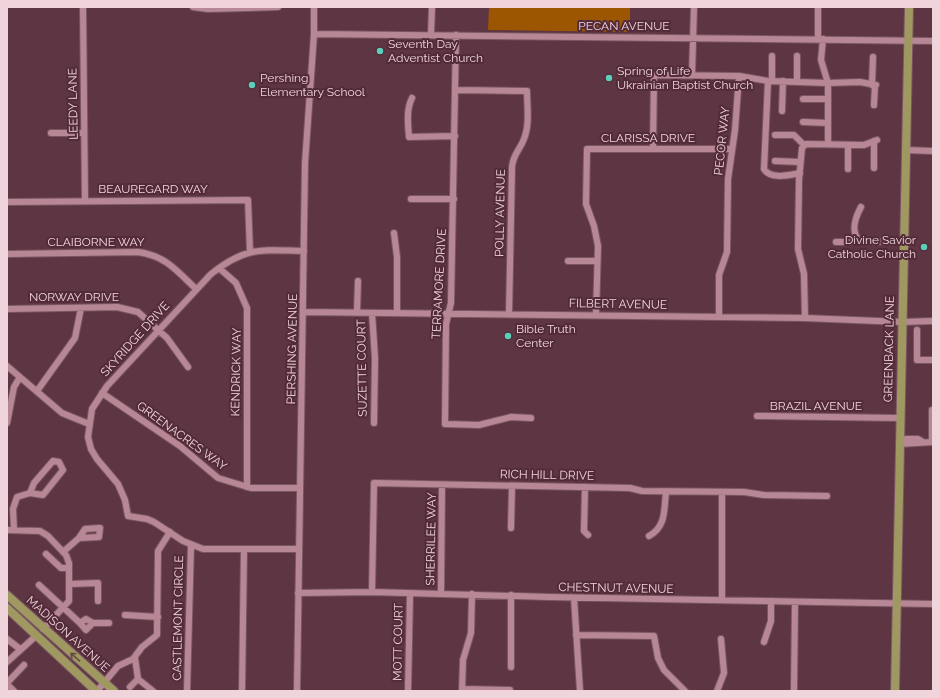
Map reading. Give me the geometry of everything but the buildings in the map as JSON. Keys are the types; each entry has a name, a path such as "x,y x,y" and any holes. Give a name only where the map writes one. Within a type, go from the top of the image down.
{"main road":[{"name":"GREENBACK LANE","path":"894,691 909,7"},
{"name":"MADISON AVENUE","path":"7,595 43,629 114,691"},
{"name":"MADISON AVENUE","path":"7,608 97,691"}],"street":[{"name":"LEEDY LANE","path":"83,7 85,201"},
{"path":"193,7 208,9 278,7"},
{"name":"PERSHING AVENUE","path":"297,691 305,163 314,34 314,7"},
{"path":"432,7 432,34"},
{"path":"692,75 694,7"},
{"path":"818,7 821,60 828,83 828,144"},
{"name":"PECAN AVENUE","path":"314,34 432,34 933,41"},
{"name":"TERRAMORE DRIVE","path":"456,35 451,303 446,324 446,424 479,425 511,418 531,418"},
{"path":"772,56 764,169 766,173 774,176 800,173"},
{"path":"797,56 797,82"},
{"path":"874,57 874,105"},
{"path":"652,149 654,75 738,76 770,81 828,83 860,82 874,85"},
{"name":"PECOR WAY","path":"719,317 719,275 727,252 728,179 735,130 738,76"},
{"path":"782,110 783,81"},
{"name":"POLLY AVENUE","path":"456,90 527,91 526,134 522,145 514,154 512,167 509,314"},
{"path":"412,98 409,104 408,113 409,137 455,136"},
{"path":"803,99 828,99"},
{"path":"803,122 828,123"},
{"path":"51,133 84,133"},
{"path":"775,134 794,135 804,145 864,145 875,141 874,168"},
{"path":"804,145 800,162 798,249 804,274 805,318"},
{"path":"848,145 848,169"},
{"name":"CLARISSA DRIVE","path":"596,315 596,236 586,204 587,149 732,149"},
{"path":"906,150 933,151"},
{"path":"775,161 800,162"},
{"path":"411,199 454,199"},
{"name":"BEAUREGARD WAY","path":"7,202 248,200 250,252"},
{"path":"836,242 851,242 856,237 856,216 861,207"},
{"path":"394,234 397,257 397,313"},
{"path":"856,237 864,242 903,241"},
{"name":"SKYRIDGE DRIVE","path":"170,532 147,519 128,516 125,500 118,484 97,459 91,449 88,437 92,410 107,386 158,329 196,289 219,268 233,258 250,252 304,250"},
{"name":"CLAIBORNE WAY","path":"7,254 138,252 151,254 165,260 196,289"},
{"path":"568,261 596,261"},
{"name":"KENDRICK WAY","path":"219,268 236,283 247,308 246,487"},
{"path":"357,312 358,281"},
{"path":"38,391 74,338 81,308"},
{"name":"NORWAY DRIVE","path":"7,309 128,308 138,312 158,329 174,347 188,367"},
{"name":"FILBERT AVENUE","path":"303,312 805,318 902,322 933,321"},
{"name":"SUZETTE COURT","path":"372,313 376,358 374,424"},
{"path":"917,330 916,360 933,360"},
{"path":"7,366 62,413 89,424"},
{"path":"7,423 14,387 20,377"},
{"name":"GREENACRES WAY","path":"102,393 180,446 218,478 246,487 300,488"},
{"path":"899,441 918,444 923,442 932,442 932,410"},
{"name":"BRAZIL AVENUE","path":"757,416 899,418"},
{"path":"30,493 34,483 53,461 59,462 63,470 43,495 30,493 17,498 13,510 10,530 35,530 45,533 66,555 69,568 69,601 43,629"},
{"name":"RICH HILL DRIVE","path":"372,592 374,483 630,488 642,491 666,492 722,492 764,495 827,496"},
{"name":"SHERRILEE WAY","path":"441,594 442,485"},
{"path":"511,528 512,486"},
{"path":"585,487 584,531 588,535"},
{"path":"649,536 659,530 663,523 666,492"},
{"path":"722,492 722,600"},
{"path":"97,691 118,666 135,658 142,647 157,635 158,551 170,532 191,545 206,549 299,549"},
{"path":"63,552 79,538"},
{"name":"CASTLEMONT CIRCLE","path":"188,691 191,545"},
{"path":"242,691 244,549"},
{"path":"46,554 61,568 69,568"},
{"path":"69,584 98,584 98,601"},
{"path":"39,585 86,630 93,623 109,623"},
{"name":"CHESTNUT AVENUE","path":"298,593 372,592 574,598 933,604"},
{"name":"MOTT COURT","path":"408,691 410,594"},
{"path":"472,594 471,634 463,660 462,690 510,690"},
{"path":"511,667 512,595"},
{"path":"574,598 580,691"},
{"path":"764,642 771,622 771,601"},
{"path":"794,691 795,602"},
{"path":"125,615 158,617"},
{"path":"576,634 654,636 658,658 664,670 685,691"},
{"path":"7,662 36,635"},
{"path":"7,639 20,649"},
{"path":"717,691 724,672 721,639"},
{"path":"135,658 138,679 153,691"},
{"path":"14,691 7,684 24,665"},
{"path":"130,687 138,679"}],"shaded area":[{"path":"489,7 630,7 630,32 488,30"}],"place":[{"name":"Seventh Day Adventist Church","path":"380,51"},
{"name":"Spring of Life Ukrainian Baptist Church","path":"609,78"},
{"name":"Pershing Elementary School","path":"252,85"},
{"name":"Divine Savior Catholic Church","path":"924,247"},
{"name":"Bible Truth Center","path":"508,336"}]}
